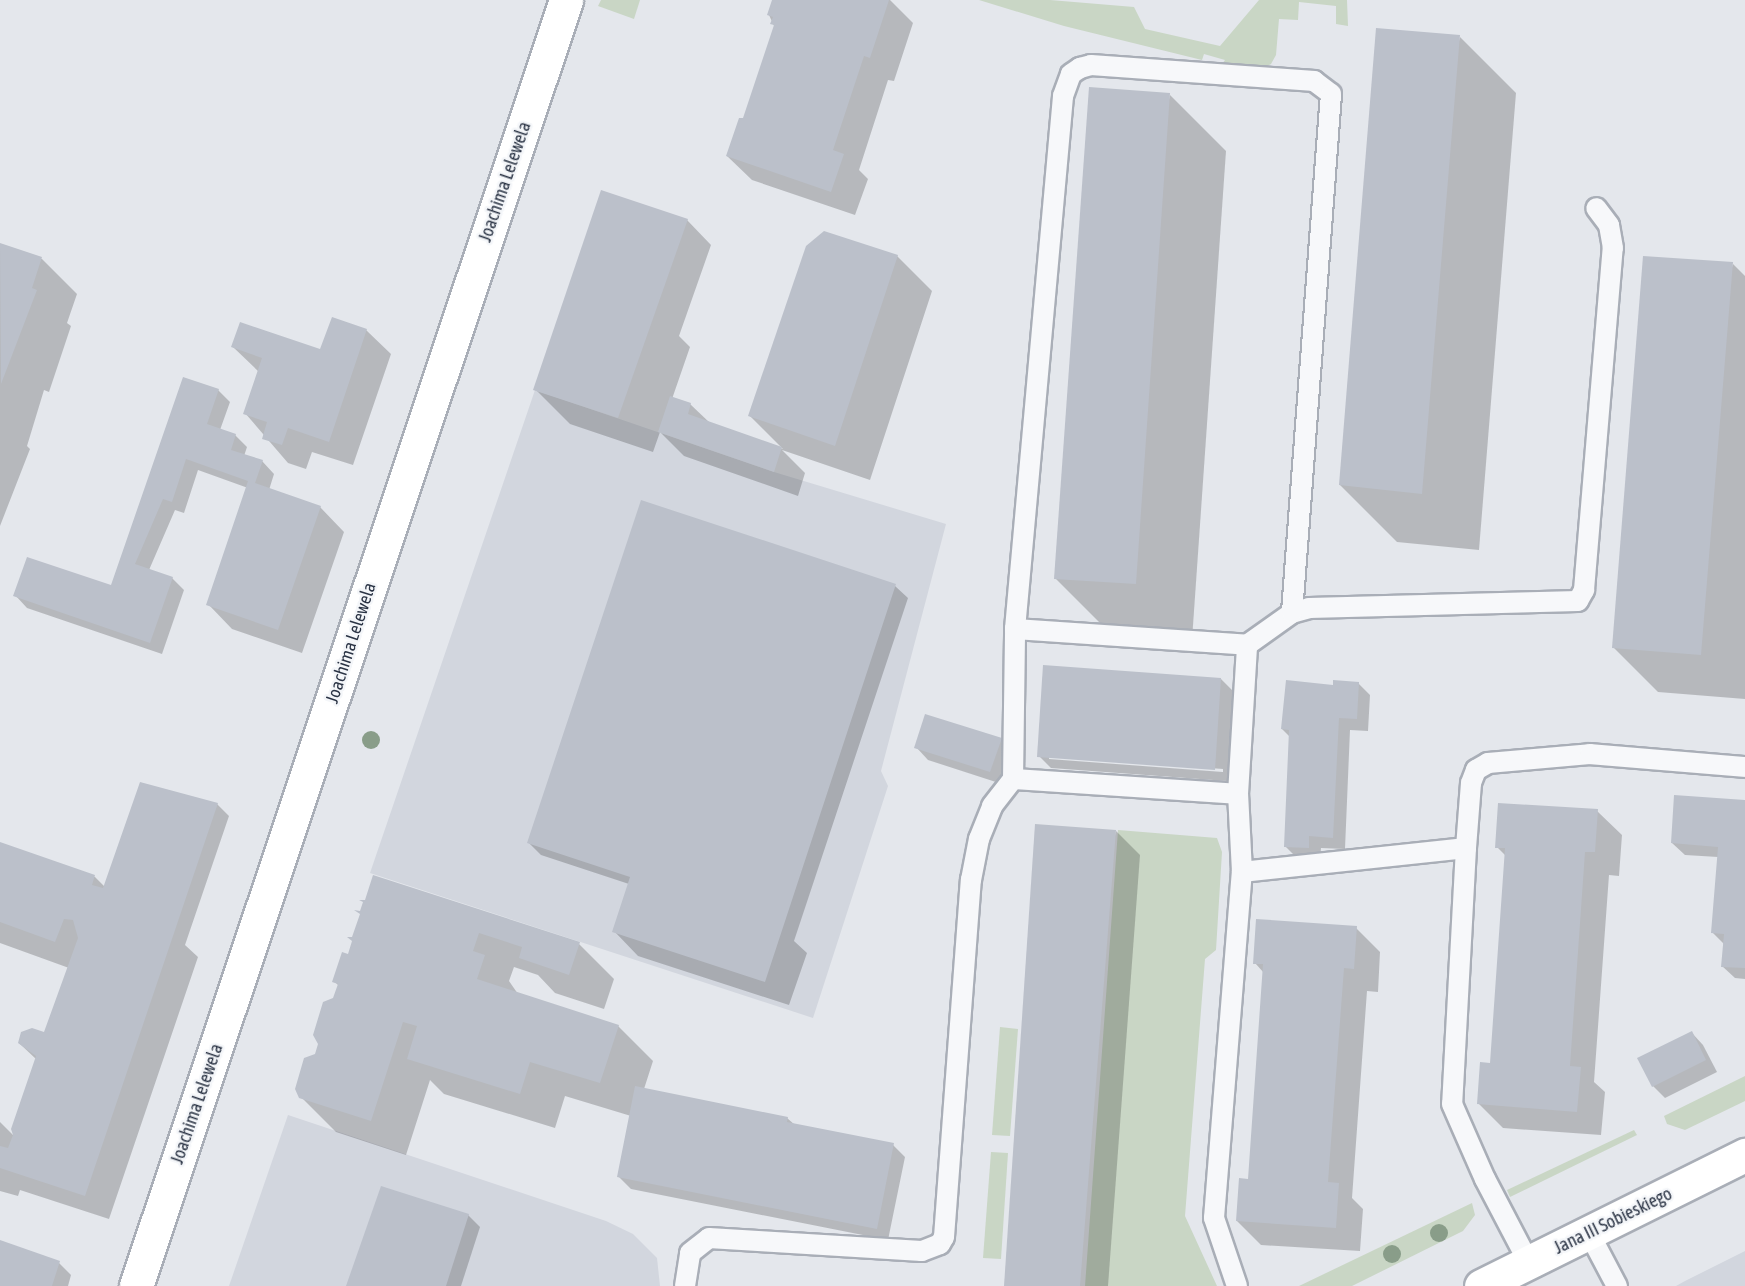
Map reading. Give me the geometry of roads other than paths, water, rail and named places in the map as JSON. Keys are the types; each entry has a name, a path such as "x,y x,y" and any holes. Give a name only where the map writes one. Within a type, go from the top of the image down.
{"street":[{"name":"Joachima Lelewela","path":"136,1286 566,0"},
{"name":"Jana III Sobieskiego","path":"1481,1286 1745,1155"}],"lane":[{"path":"684,1286 690,1253 709,1238 921,1251 940,1244 944,1238 971,880 979,839 992,806 1013,779 1016,628 1063,96 1071,74 1091,65 1314,81 1331,94 1292,613"},
{"path":"1016,628 1247,645 1292,613 1309,608 1565,604 1582,597 1613,248 1609,225 1596,208"},
{"path":"1237,1286 1214,1218 1242,872 1238,794 1247,645"},
{"path":"1529,1263 1485,1179 1452,1104 1466,848 1471,783 1476,770 1488,763 1590,754 1745,767"},
{"path":"1013,779 1238,794"},
{"path":"1242,872 1466,848"},
{"path":"1588,1233 1617,1286"}]}
